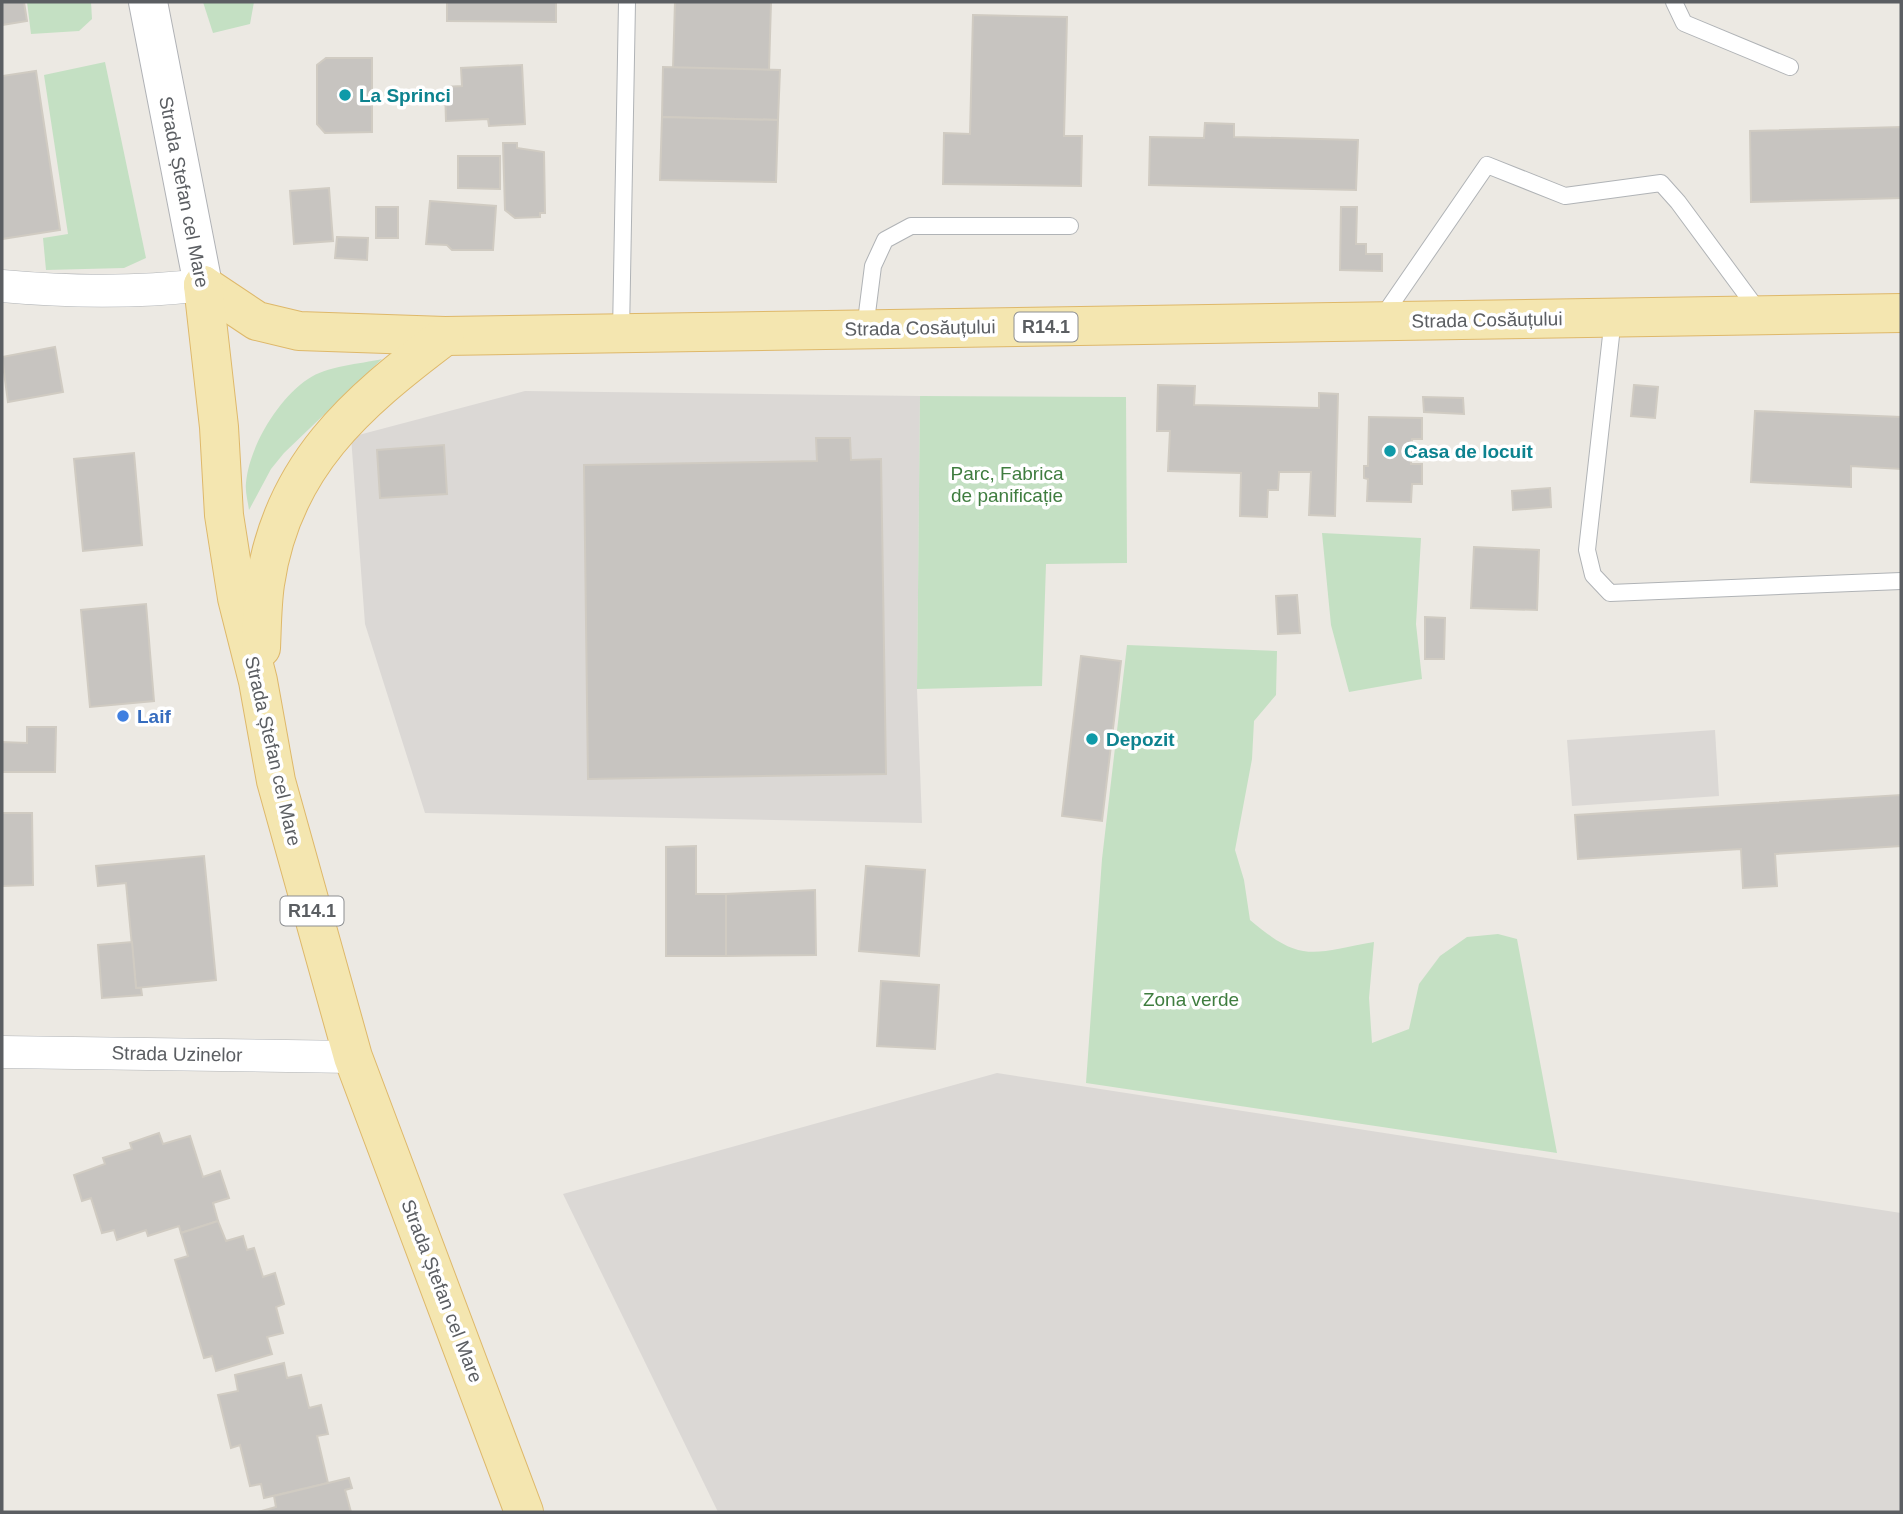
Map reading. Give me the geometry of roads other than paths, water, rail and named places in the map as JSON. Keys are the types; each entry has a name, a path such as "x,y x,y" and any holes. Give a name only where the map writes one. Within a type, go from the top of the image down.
{"main road":[{"name":"Strada Ștefan cel Mare","path":"148,2 202,285 219,427 224,515 237,598 258,681 276,781 353,1057 524,1512"},
{"name":"Strada Cosăuțului","path":"202,285 257,321 299,331 445,336 1901,313"},
{"name":"R14.1","path":"258,681 265,584 279,528 292,499 333,432 384,383 445,336"}],"street":[{"path":"2,286 48,290 146,289 202,285"},
{"name":"Strada Uzinelor","path":"2,1052 353,1057"}],"lane":[{"path":"621,333 627,2"},
{"path":"1674,2 1684,23 1790,67"},
{"path":"1379,322 1488,165 1565,196 1661,183 1761,315"},
{"path":"865,329 873,266 885,240 911,226 1070,226"},
{"path":"1613,318 1587,550 1593,575 1610,593 1901,581"}],"place":[{"name":"La Sprinci","path":"345,95"},
{"name":"Casa de locuit","path":"1390,451"},
{"name":"Laif","path":"123,716"},
{"name":"Depozit","path":"1092,739"}],"park label":[{"name":"Parc, Fabrica de panificație","path":"1007,484"},
{"name":"Zona verde","path":"1191,999"}]}
